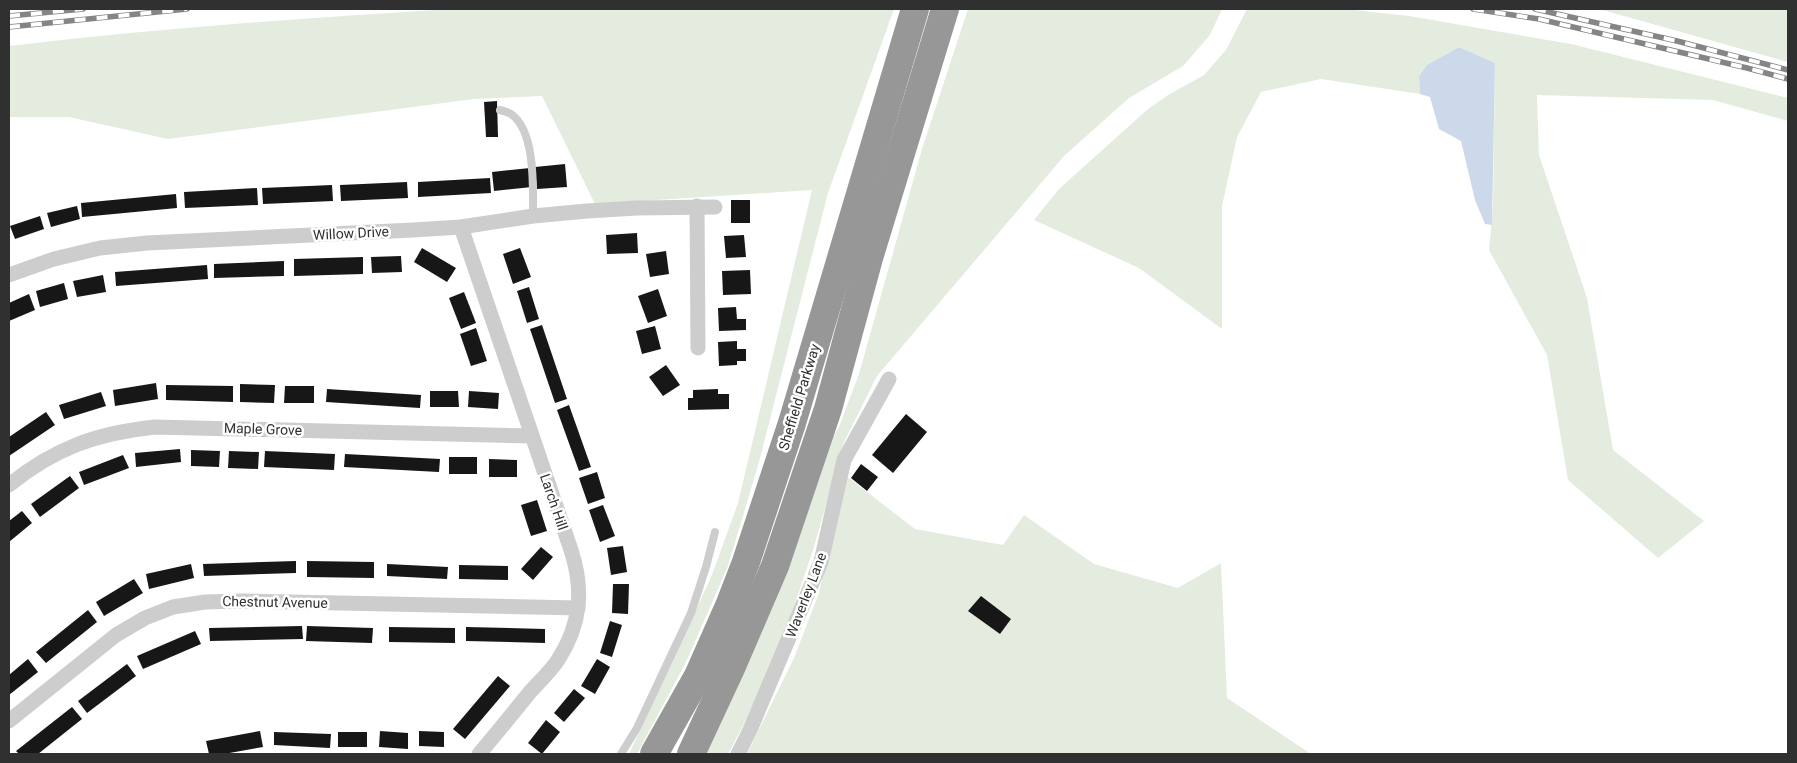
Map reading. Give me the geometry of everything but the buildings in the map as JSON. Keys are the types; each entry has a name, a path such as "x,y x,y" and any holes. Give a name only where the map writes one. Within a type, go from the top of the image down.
{"highway":[{"name":"Sheffield Parkway","path":"654,754 698,676 746,562 792,423 913,18"},
{"path":"691,754 728,675 775,566 828,409 869,258 942,18"}],"street":[{"path":"697,206 698,348"},
{"name":"Willow Drive","path":"9,275 54,259 100,248 147,243 461,227 533,216 637,208 715,207"},
{"name":"Larch Hill","path":"461,227 577,569 580,588 578,608 572,633 558,660 478,754"},
{"name":"Waverley Lane","path":"738,754 821,562 844,460 889,379"},
{"name":"Maple Grove","path":"9,485 48,458 78,444 118,431 155,427 532,436"},
{"name":"Chestnut Avenue","path":"9,721 116,635 145,618 173,607 205,602 240,601 578,608"}],"lane":[{"path":"500,110 511,114 520,123 526,135 533,187 533,216"},
{"path":"621,754 637,728 691,613 715,532"}],"shaded area":[{"path":"455,9 894,9 828,193 759,462 728,566 686,662 637,754 629,754 712,575 738,503 812,190 595,204 542,96 474,99 168,139 69,117 9,117 9,46 232,24"},
{"path":"968,9 1222,9 1210,35 1183,66 1129,98 1064,156 877,376 844,442 814,547 787,628 745,722 728,754 706,754 830,442 839,427 859,374 922,149"},
{"path":"1247,9 1345,9 1409,16 1571,44 1788,98 1788,121 1713,100 1537,95 1539,155 1587,298 1613,450 1704,521 1658,558 1568,480 1547,355 1489,250 1493,207 1495,63 1459,47 1427,65 1419,76 1420,94 1321,79 1261,92 1237,137 1222,206 1222,329 1139,268 1034,220 1059,189 1148,109 1168,95 1204,75 1226,50"},
{"path":"1599,9 1788,9 1788,62"},
{"path":"845,475 915,529 1003,545 1024,515 1094,564 1178,588 1221,563 1227,698 1311,754 747,754 794,658 819,593"}],"water":[{"path":"1459,47 1495,63 1492,225 1485,224 1475,200 1461,141 1439,129 1430,97 1420,94 1419,76 1427,65"}],"railway":[{"path":"9,16 83,9"},
{"path":"9,27 187,9"},
{"path":"1473,9 1539,19 1788,79"},
{"path":"1535,9 1677,41 1788,70"}]}
